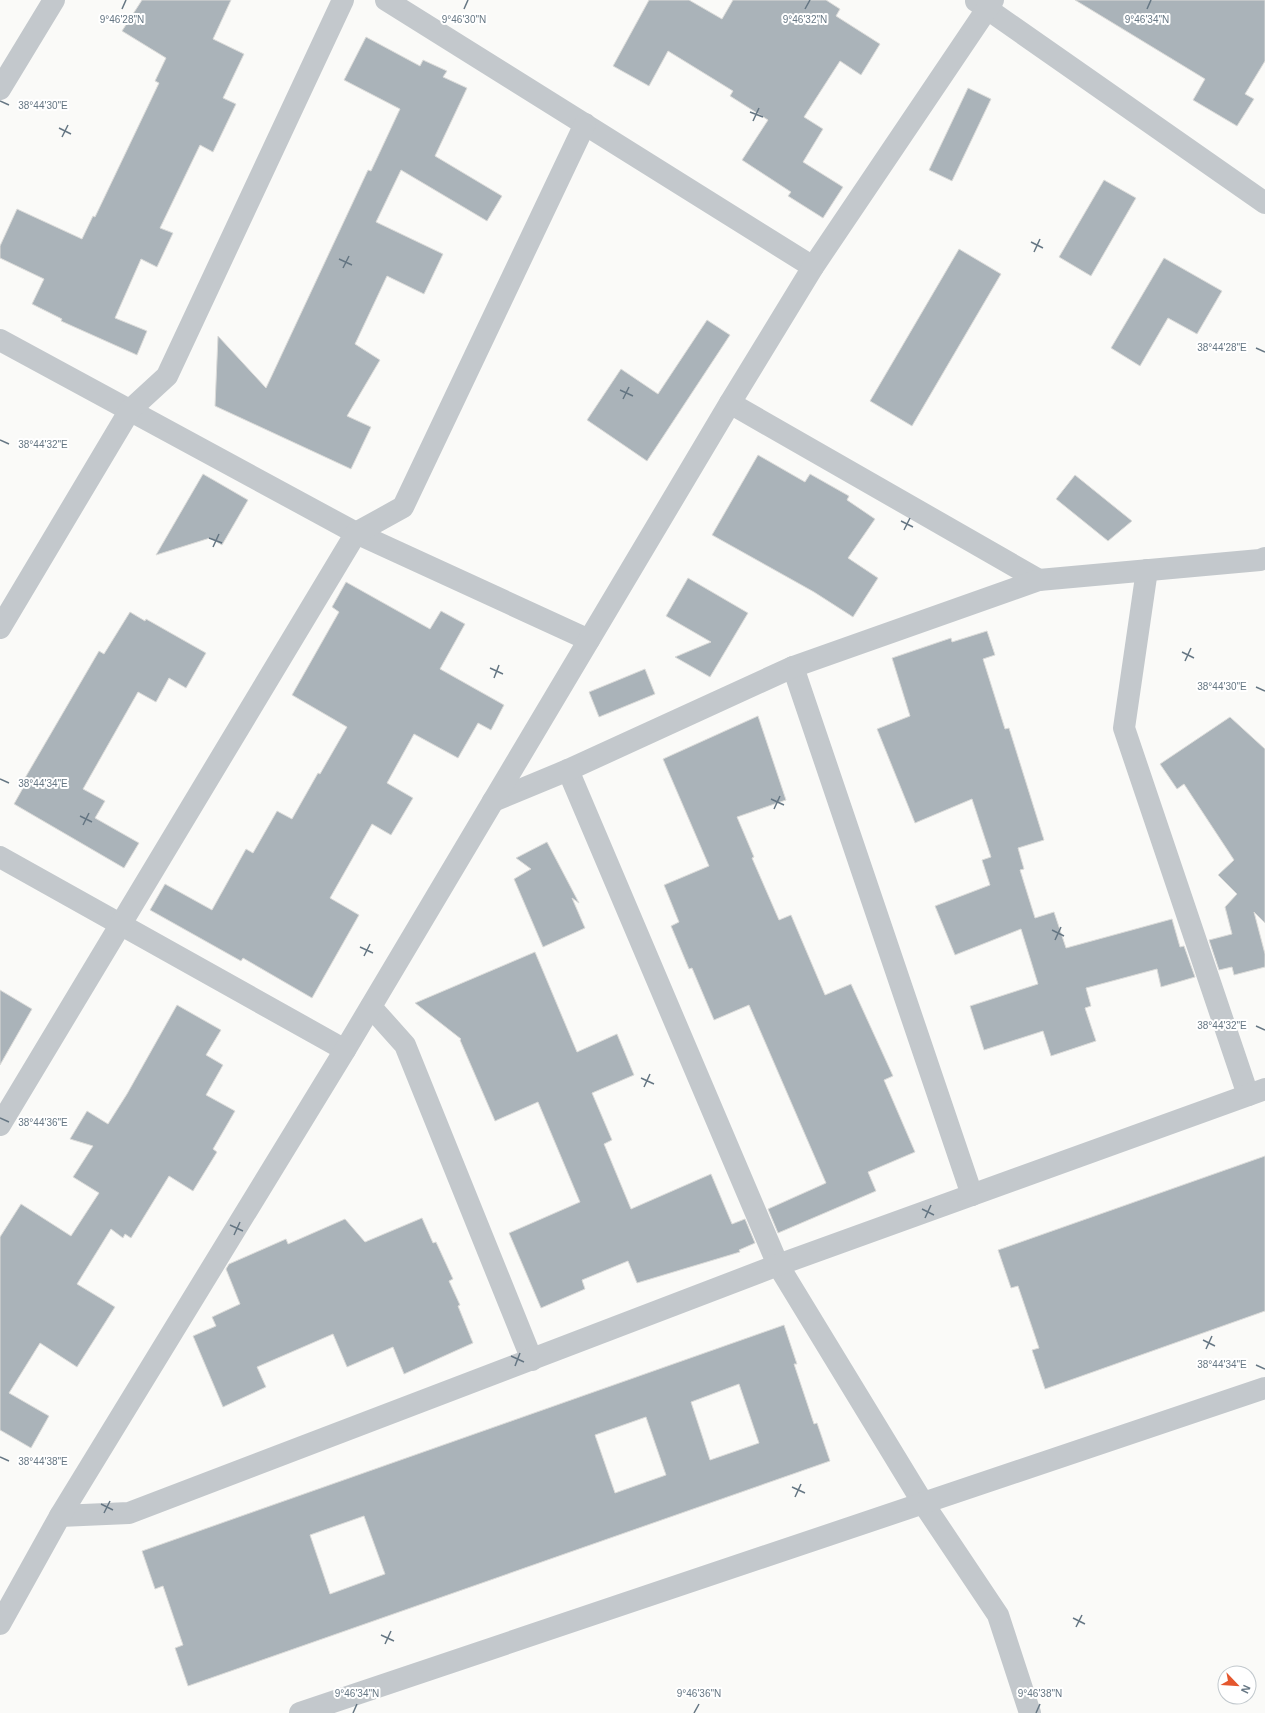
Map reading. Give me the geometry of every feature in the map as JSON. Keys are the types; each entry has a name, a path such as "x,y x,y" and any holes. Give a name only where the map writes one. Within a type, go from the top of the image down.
{"street":[{"path":"0,90 54,0"},
{"path":"0,628 130,410 167,376 343,0"},
{"path":"386,0 813,267"},
{"path":"0,1624 60,1516 346,1050 730,403 813,267 985,3 1265,203"},
{"path":"0,1125 356,533 403,507 585,124"},
{"path":"0,340 356,533 589,640"},
{"path":"730,403 1039,580"},
{"path":"493,801 568,770 792,666 1039,580 1264,561"},
{"path":"60,1516 129,1513 778,1265 1257,1092 1124,728 1148,570"},
{"path":"792,666 972,1195"},
{"path":"568,770 778,1265 924,1503 998,1615 1030,1713"},
{"path":"0,857 120,926 346,1050"},
{"path":"371,1006 405,1045 532,1360"},
{"path":"300,1713 1265,1388"}],"building":[{"path":"142,0 231,0 213,39 244,54 223,98 236,104 213,152 200,145 160,228 173,233 157,267 141,259 115,318 147,331 137,355 61,321 62,319 32,304 44,279 0,258 0,246 17,209 82,239 93,216 95,217 159,83 155,81 166,58 122,31"},
{"path":"649,0 689,0 722,19 733,0 826,0 840,9 836,16 880,44 861,75 840,61 804,117 823,129 803,162 843,187 823,218 788,196 791,192 742,160 768,120 730,96 733,91 668,51 649,86 613,66"},
{"path":"1075,0 1265,0 1265,61 1245,94 1254,99 1237,126 1193,100 1205,79"},
{"path":"366,37 420,66 423,60 447,71 443,77 467,88 435,156 502,196 487,221 401,170 376,222 443,254 424,294 387,276 355,344 380,360 347,416 371,427 351,469 215,406 218,336 266,388 368,170 371,171 400,109 344,80"},
{"path":"968,88 991,99 952,181 929,170"},
{"path":"1104,180 1136,198 1091,276 1059,257"},
{"path":"959,249 1001,274 912,426 870,401"},
{"path":"1164,258 1222,291 1197,334 1168,318 1140,366 1111,348"},
{"path":"707,320 730,335 647,461 587,420 621,369 658,394"},
{"path":"758,455 805,482 810,474 849,496 847,500 875,519 848,558 878,578 853,617 814,592 712,535"},
{"path":"203,474 248,500 222,545 210,538 156,555"},
{"path":"1075,475 1132,521 1108,541 1056,499"},
{"path":"688,578 748,613 710,677 675,657 711,642 666,616"},
{"path":"346,582 430,629 441,611 465,624 440,669 504,705 491,730 478,723 458,758 414,734 387,783 413,798 391,835 372,824 330,898 359,915 312,998 243,958 241,961 150,910 165,884 212,910 246,849 253,853 277,811 292,819 318,773 320,774 347,727 292,695 339,612 332,607"},
{"path":"130,612 145,621 146,619 206,653 186,688 169,678 156,702 138,692 83,789 105,801 95,818 139,843 124,868 14,804 28,779 25,778 99,651 104,654"},
{"path":"987,631 995,655 983,659 1005,729 1009,728 1044,840 1018,848 1024,869 1020,870 1035,918 1054,912 1066,948 1172,919 1180,947 1184,946 1195,977 1161,987 1157,969 1086,988 1091,1006 1085,1008 1096,1041 1051,1056 1043,1031 984,1050 970,1006 1038,984 1021,929 955,955 935,906 990,885 982,860 991,857 972,799 915,823 877,729 910,716 892,658 951,638 952,642"},
{"path":"645,669 655,694 599,717 589,692"},
{"path":"758,716 786,800 737,817 754,857 752,858 779,920 791,915 825,995 851,984 893,1076 884,1080 915,1152 868,1172 876,1191 778,1233 768,1209 826,1183 749,1005 714,1020 692,968 689,969 671,926 679,922 664,885 709,866 663,759"},
{"path":"1230,717 1265,749 1265,923 1254,912 1265,954 1265,967 1234,975 1232,967 1219,970 1209,940 1232,934 1225,907 1237,894 1218,875 1234,860 1184,784 1177,789 1160,764"},
{"path":"547,842 579,903 572,898 585,928 543,947 514,879 531,869 516,858"},
{"path":"535,952 577,1052 617,1034 634,1075 592,1093 612,1140 604,1144 631,1209 711,1174 732,1224 745,1219 755,1243 739,1250 740,1252 637,1283 628,1261 582,1280 585,1289 541,1308 509,1233 580,1202 538,1102 495,1121 460,1040 461,1039 415,1003"},
{"path":"0,990 32,1009 0,1065"},
{"path":"177,1005 221,1030 206,1055 223,1065 206,1095 235,1111 213,1149 217,1152 193,1191 169,1176 131,1238 125,1234 123,1238 111,1229 77,1284 115,1307 77,1367 40,1343 9,1393 49,1416 31,1448 0,1430 0,1237 21,1204 71,1236 99,1193 73,1177 93,1146 70,1139 87,1111 108,1124 127,1094"},
{"path":"1265,1156 1265,1311 1045,1389 1032,1350 1039,1348 1018,1286 1011,1288 998,1250"},
{"path":"422,1218 433,1243 436,1242 453,1279 449,1281 460,1305 458,1306 473,1343 404,1374 393,1347 347,1367 333,1334 257,1367 266,1387 223,1407 193,1336 216,1326 212,1317 240,1304 226,1269 229,1264 286,1239 288,1244 345,1219 365,1242"},
{"path":"784,1325 797,1364 794,1364 814,1424 817,1423 830,1461 188,1686 175,1648 183,1645 163,1586 155,1589 142,1551","holes":["739,1384 759,1443 710,1460 691,1402","646,1417 666,1475 615,1493 595,1435","364,1516 385,1574 330,1594 310,1535"]}]}
